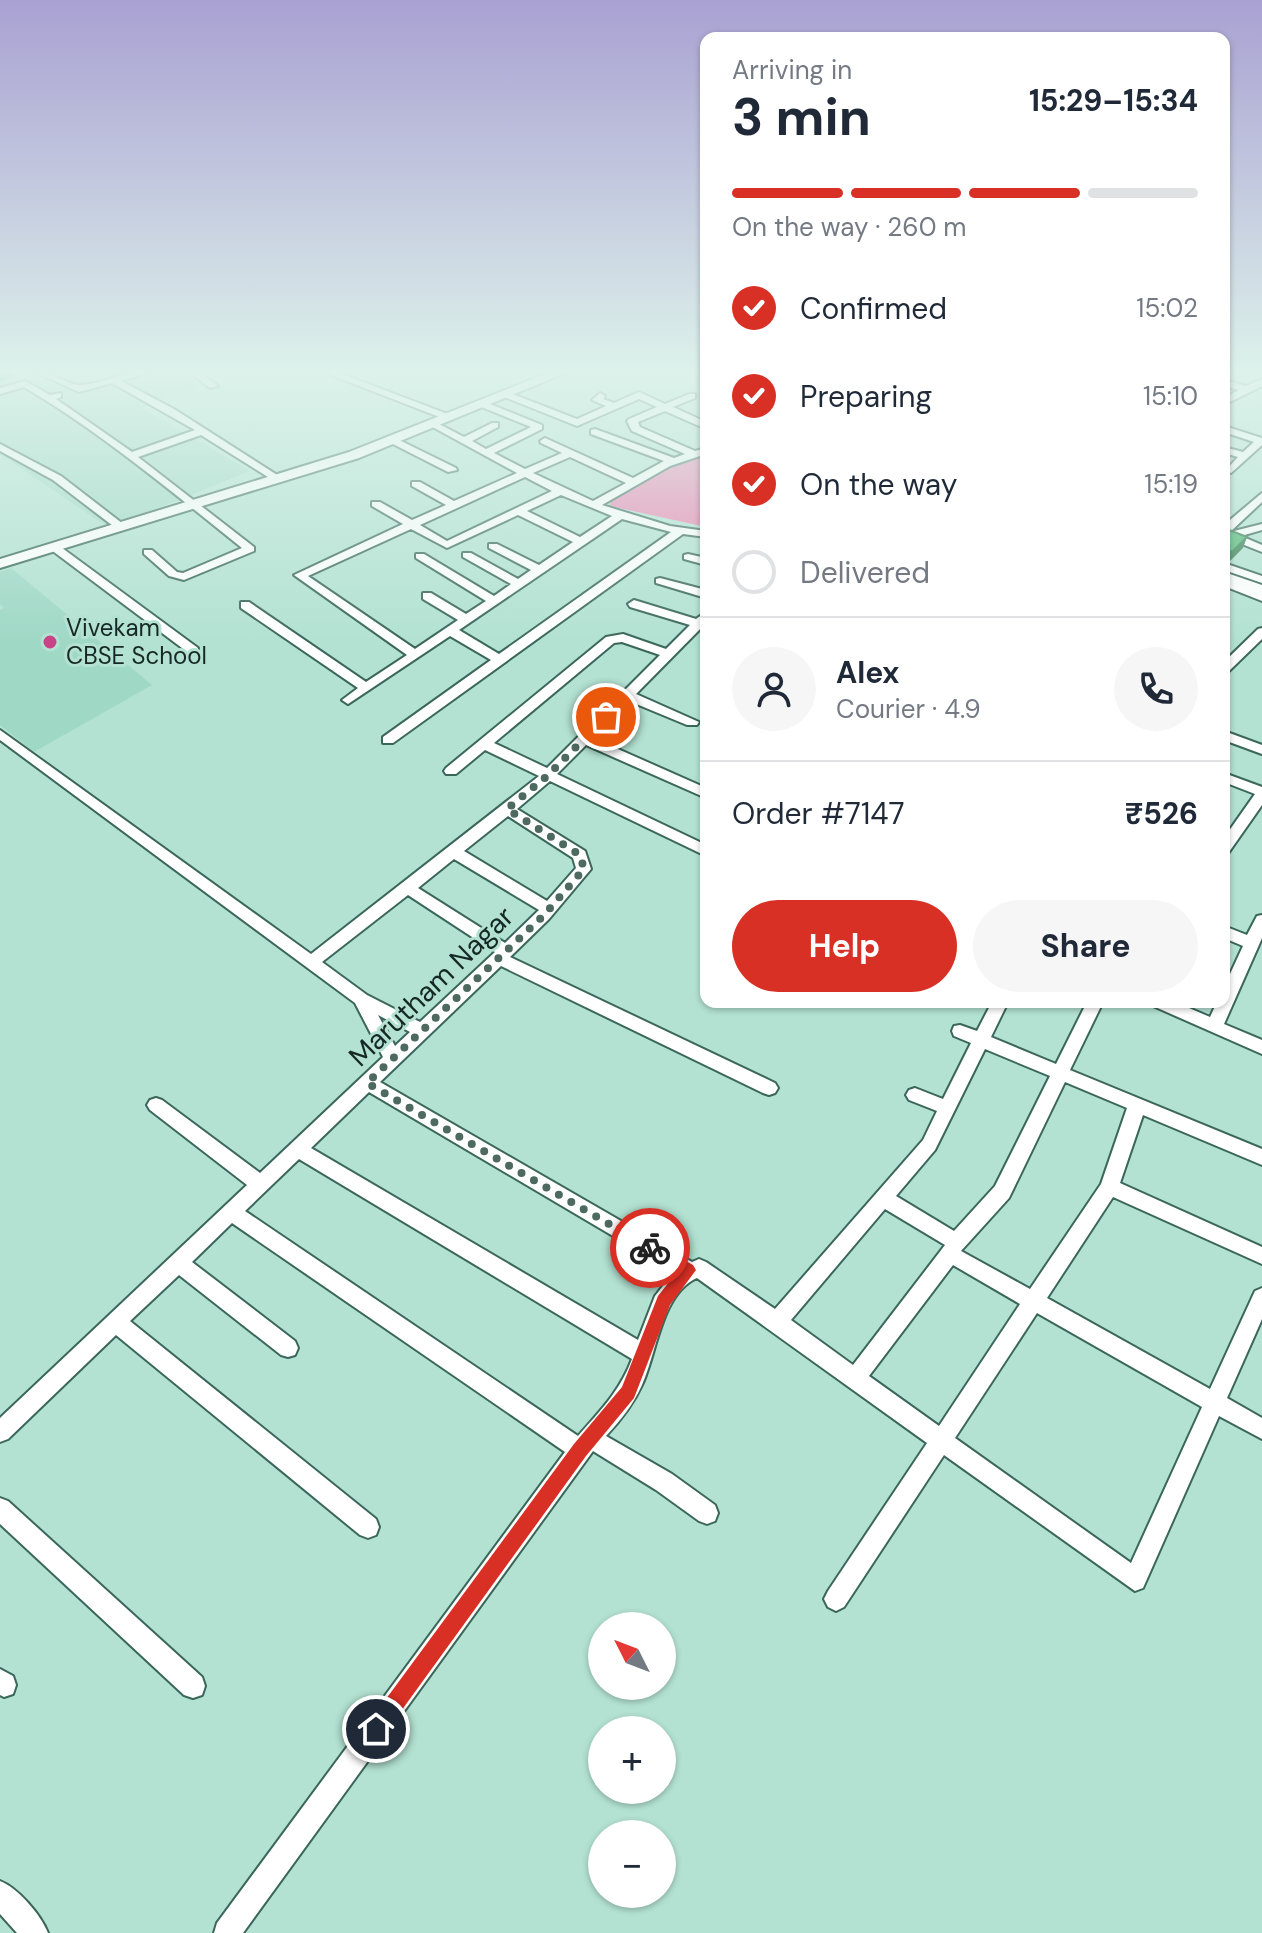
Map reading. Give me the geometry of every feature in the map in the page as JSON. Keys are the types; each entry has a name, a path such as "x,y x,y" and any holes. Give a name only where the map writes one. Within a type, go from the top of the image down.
{"highway":[{"path":"1230,576 1262,582"},
{"path":"1230,577 1262,594"}],"main road":[{"path":"0,564 280,480 339,459"}],"street":[{"path":"22,459 57,478 121,527"},
{"path":"135,459 248,546 248,551 184,577 173,574 148,552"},
{"path":"247,459 280,480"},
{"path":"431,459 452,470"},
{"path":"501,459 619,516 679,532 700,534"},
{"path":"414,654 300,575 557,459"},
{"path":"583,459 633,482"},
{"path":"667,459 672,461"},
{"path":"594,505 678,459"},
{"path":"1231,470 1242,459"},
{"path":"416,484 455,506"},
{"path":"376,504 447,545 563,490"},
{"path":"1230,528 1262,496"},
{"path":"518,511 579,541"},
{"path":"1230,512 1240,516"},
{"path":"348,700 619,516"},
{"path":"1230,532 1262,527"},
{"path":"388,740 679,532"},
{"path":"1230,535 1262,549"},
{"path":"493,546 537,569"},
{"path":"54,547 194,651"},
{"path":"467,555 517,583"},
{"path":"420,556 492,600"},
{"path":"688,557 700,560"},
{"path":"1230,576 1262,567"},
{"path":"660,581 700,592"},
{"path":"427,596 465,619"},
{"path":"634,604 700,620"},
{"path":"245,605 365,687"},
{"path":"310,963 547,776 700,622"},
{"path":"449,630 500,660"},
{"path":"1230,663 1262,632"},
{"path":"451,771 610,640 623,638 668,654"},
{"path":"627,695 692,722"},
{"path":"0,734 361,999 422,1031"},
{"path":"1230,737 1262,750"},
{"path":"584,739 700,790"},
{"path":"485,744 700,848"},
{"path":"1230,780 1262,794 1230,839"},
{"name":"Marutham Nagar","path":"0,1432 503,954 584,869 580,855 507,809"},
{"path":"454,852 549,909"},
{"path":"408,888 503,954 769,1088"},
{"path":"1230,995 1256,941 1262,920"},
{"path":"1230,934 1256,941"},
{"path":"361,999 393,1059"},
{"path":"777,1322 929,1145 997,1008"},
{"path":"855,1379 953,1248 1002,1192 1092,1008"},
{"path":"1173,1008 1262,1047"},
{"path":"1215,1026 1224,1008"},
{"path":"960,1031 1262,1157"},
{"path":"367,1083 688,1270 699,1268 1135,1580 1262,1297"},
{"path":"915,1095 948,1108"},
{"path":"156,1105 260,1184"},
{"path":"836,1599 1109,1187 1137,1105"},
{"path":"297,1149 642,1354"},
{"path":"1109,1187 1262,1256"},
{"path":"883,1198 953,1248 1034,1299 1217,1400 1262,1429"},
{"path":"231,1212 585,1444 664,1482 707,1513"},
{"path":"178,1263 288,1348"},
{"path":"227,1933 585,1444 628,1392 663,1301 688,1270"},
{"path":"116,1322 368,1527"},
{"path":"0,1509 193,1686"},
{"path":"0,1894 35,1933"}],"shaded area":[{"path":"8,459 230,459 250,471 109,528"},
{"path":"700,459 700,526 610,506 611,501 670,466"},
{"name":"Vivekam CBSE School","path":"11,568 152,685 34,752 0,725 0,610 4,608 0,604 0,572"}],"building":[{"path":"1230,530 1247,537 1230,551"}],"way so far":[{"path":"606,717 547,776 507,809 580,855 584,869 544,915 367,1083 650,1248"}],"place":[{"name":"Vivekam CBSE School","path":"50,642"}],"route":[{"path":"376,1729 580,1450 628,1392 663,1301 688,1270 650,1248"}]}
